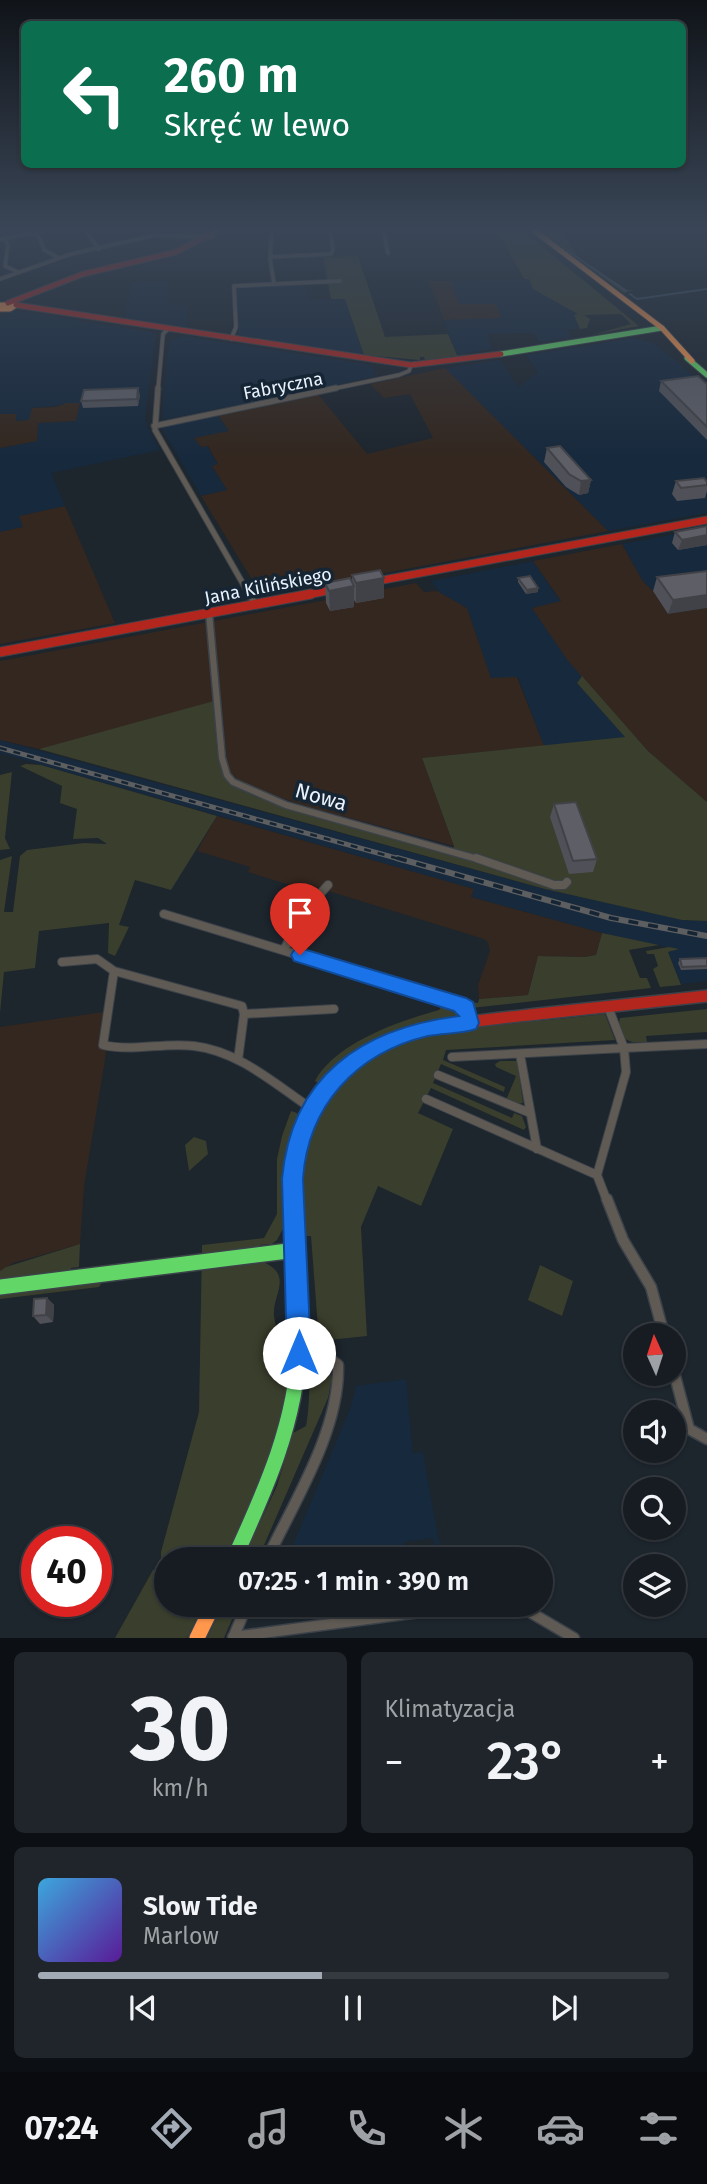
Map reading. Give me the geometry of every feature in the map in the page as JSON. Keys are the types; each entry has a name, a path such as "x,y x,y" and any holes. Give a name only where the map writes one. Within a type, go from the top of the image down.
{"main road":[{"path":"627,305 687,353 707,375"},
{"path":"6,307 43,310 411,365 445,363 656,329"},
{"name":"Jana Kilińskiego","path":"357,585 707,520"},
{"name":"Jana Kilińskiego","path":"0,652 346,587"},
{"path":"239,1547 281,1449 294,1397 299,1353 294,1158 298,1138 312,1109 336,1077 379,1044 428,1028 707,996"},
{"path":"0,1287 296,1250"},
{"path":"197,1638 207,1617"}],"street":[{"path":"231,339 236,327 234,305"},
{"path":"168,329 163,334 155,426 255,604"},
{"name":"Fabryczna","path":"155,426 393,377 407,372 411,365"},
{"name":"Nowa","path":"209,613 222,758 225,772 233,782 286,805 466,855 554,885 564,885 567,882"},
{"path":"284,950 301,915 328,885"},
{"path":"164,914 459,1004 466,1008 469,1023"},
{"path":"61,962 99,958 108,962 114,971 242,1006 244,1014 237,1060"},
{"path":"114,971 103,1045 192,1046 214,1051 237,1060 312,1109"},
{"path":"608,1007 624,1048 626,1072 597,1175 623,1240 651,1287 661,1323"},
{"path":"244,1014 334,1009"},
{"path":"452,1057 707,1044"},
{"path":"520,1054 537,1149"},
{"path":"438,1075 530,1113"},
{"path":"426,1099 597,1175"},
{"path":"272,1547 327,1426 338,1385 339,1370 336,1362 328,1357 299,1353"},
{"path":"678,1386 689,1429 707,1439"},
{"path":"233,1638 242,1617"},
{"path":"233,1638 385,1617"},
{"path":"538,1617 574,1638"}],"shaded area":[{"path":"127,305 188,305 187,327 125,318"},
{"path":"237,305 347,305 364,355 239,335"},
{"path":"438,305 497,305 501,318 444,320"},
{"path":"496,305 566,305 580,315 574,315 580,329 568,329 571,338 539,342 534,333 487,334 492,349 457,355 444,320 501,318"},
{"path":"17,311 156,333 145,417 160,450 51,473 65,506 20,516 23,527 0,532 0,448 37,441 38,423 76,421 80,403 32,408 30,420 16,421 16,414 0,414 0,318"},
{"path":"183,336 371,365 376,376 237,408 236,405 162,420 168,351 171,340"},
{"path":"634,338 651,342 707,389 707,513 608,531 445,368 500,360 518,387 538,372 526,355"},
{"path":"445,368 608,531 262,596 201,496 227,490 212,466 218,464 208,446 201,447 194,438 229,431 218,415 318,394 367,454 433,438 410,394 384,398 370,384"},
{"path":"66,403 80,403 76,421 38,423 37,441 0,448 0,414 16,414 16,421 29,420 32,408 56,407"},
{"path":"218,415 229,431 195,438 201,447 207,446 218,464 212,466 227,490 201,496 161,427"},
{"path":"65,506 115,623 0,644 0,532 23,527 19,516"},
{"path":"707,528 707,608 668,614 642,580 622,544"},
{"path":"622,544 642,580 668,614 707,608 707,802 648,751 568,661 532,608 561,601 533,561"},
{"path":"533,561 561,602 532,608 582,676 577,683 626,737 544,746 518,677 491,679 467,608 442,596 431,581"},
{"path":"416,583 424,592 437,591 467,608 491,678 517,677 544,746 422,758 454,846 309,807 243,785 228,770 221,700 39,749 0,740 0,661"},
{"path":"0,740 545,889 682,920 707,921 707,961 681,970 707,969 707,981 681,984 668,952 677,949 602,933 471,897 473,889 0,753"},
{"path":"217,816 474,889 471,897 602,933 596,955 538,956 528,995 479,999 478,985 490,951 488,942 484,939 299,882 296,887 248,872 250,867 197,851"},
{"path":"110,1011 105,1060 84,1186 80,1244 13,1263 0,1271 0,1027"},
{"path":"406,1379 413,1453 423,1452 440,1547 434,1547 433,1538 404,1542 404,1547 292,1547 351,1406 356,1386"}],"green space":[{"path":"347,305 374,305 385,337 448,334 457,355 472,354 425,360 424,357 420,357 420,360 364,355"},
{"path":"563,305 614,305 639,326 592,335 631,324 621,314 584,315 590,319 587,328 580,329 574,315 578,314"},
{"path":"582,676 648,751 707,802 707,921 682,920 545,889 39,749 214,701 220,764 227,780 241,790 297,811 452,853 454,846 422,758 625,737 577,683"},
{"path":"41,765 217,816 171,890 135,880 119,925 129,927 115,956 108,953 109,923 39,931 35,968 4,972 0,1013 0,860 12,856 4,912 13,912 20,856 27,850 84,843 107,844 98,838 73,839 77,809 60,803 62,786 20,766"},
{"path":"12,772 5,838 10,849 0,850 0,775"},
{"path":"602,933 659,945 629,950 640,978 647,978 651,988 471,1008 471,1002 478,1003 479,999 528,995 538,956 596,955"},
{"path":"669,947 679,949 668,952 681,985 660,987 653,969 658,966 654,954 647,954 646,951"},
{"path":"444,1004 458,1007 461,1015 417,1026 382,1039 350,1058 321,1085 315,1081 324,1067 352,1045 387,1027 439,1010"},
{"path":"707,1009 707,1032 646,1036 647,1042 625,1039 619,1023 620,1018"},
{"path":"605,1014 615,1040 446,1050 443,1060 505,1087 504,1092 441,1064 433,1083 512,1118 514,1113 522,1116 526,1127 524,1130 431,1088 418,1113 453,1129 421,1206 378,1186 361,1227 367,1336 319,1341 311,1236 302,1236 301,1162 305,1143 315,1121 330,1095 347,1074 368,1058 416,1038 470,1028"},
{"path":"500,1061 517,1061 523,1103 506,1100 516,1076 496,1067 495,1064"},
{"path":"291,1111 297,1113 298,1123 292,1127 286,1174 287,1221 277,1240 272,1244 260,1245 261,1261 271,1266 280,1279 274,1316 290,1372 275,1441 230,1547 162,1547 199,1412 202,1245 264,1238 277,1214 277,1159"},
{"path":"194,1137 206,1141 208,1154 189,1171 185,1145"},
{"path":"80,1244 79,1267 71,1268 71,1272 0,1280 0,1271 6,1267"},
{"path":"540,1265 573,1281 562,1316 528,1300"},
{"path":"103,1281 99,1287 0,1299 0,1294"},
{"path":"325,1365 332,1377 328,1398 263,1547 249,1547 277,1486 293,1433 306,1426 312,1368"},
{"path":"153,1570 154,1617 197,1617 187,1638 115,1638"},
{"path":"217,1617 233,1617 224,1638 207,1638"}],"building":[{"path":"698,376 707,384 707,427 661,381"},
{"path":"138,388 137,399 81,401 84,390"},
{"path":"560,446 591,480 581,481 569,474 547,448"},
{"path":"704,478 707,485 681,488 676,481"},
{"path":"707,526 707,535 682,540 675,532"},
{"path":"380,570 384,578 356,583 352,575"},
{"path":"707,571 707,595 673,600 657,577"},
{"path":"530,576 538,588 527,590 518,578"},
{"path":"350,578 354,586 329,591 325,583"},
{"path":"576,802 597,859 573,861 554,804"},
{"path":"707,958 707,966 682,967 680,959"},
{"path":"47,1298 46,1315 33,1316 34,1299"}],"railway":[{"path":"0,748 403,860"},
{"path":"397,858 611,918 707,936"}],"traffic: fast":[{"path":"501,354 662,328"},
{"path":"687,358 707,375"},
{"path":"239,1547 286,1429 297,1374 299,1324 293,1174"},
{"path":"0,1287 296,1250"}],"traffic: slow":[{"path":"0,309 10,309 15,305"},
{"path":"632,305 662,328 692,361"},
{"path":"197,1638 207,1617"}],"traffic: jam":[{"path":"19,305 411,365 501,354"},
{"path":"372,582 707,520"},
{"path":"0,652 337,589"},
{"path":"293,1174 298,1142 309,1113 324,1089 344,1069 368,1052 395,1039 424,1029 455,1023 707,996"}],"route":[{"path":"299,1353 293,1179 295,1151 307,1118 329,1083 367,1051 395,1037 428,1028 469,1023 466,1008 459,1004 300,955"}]}
